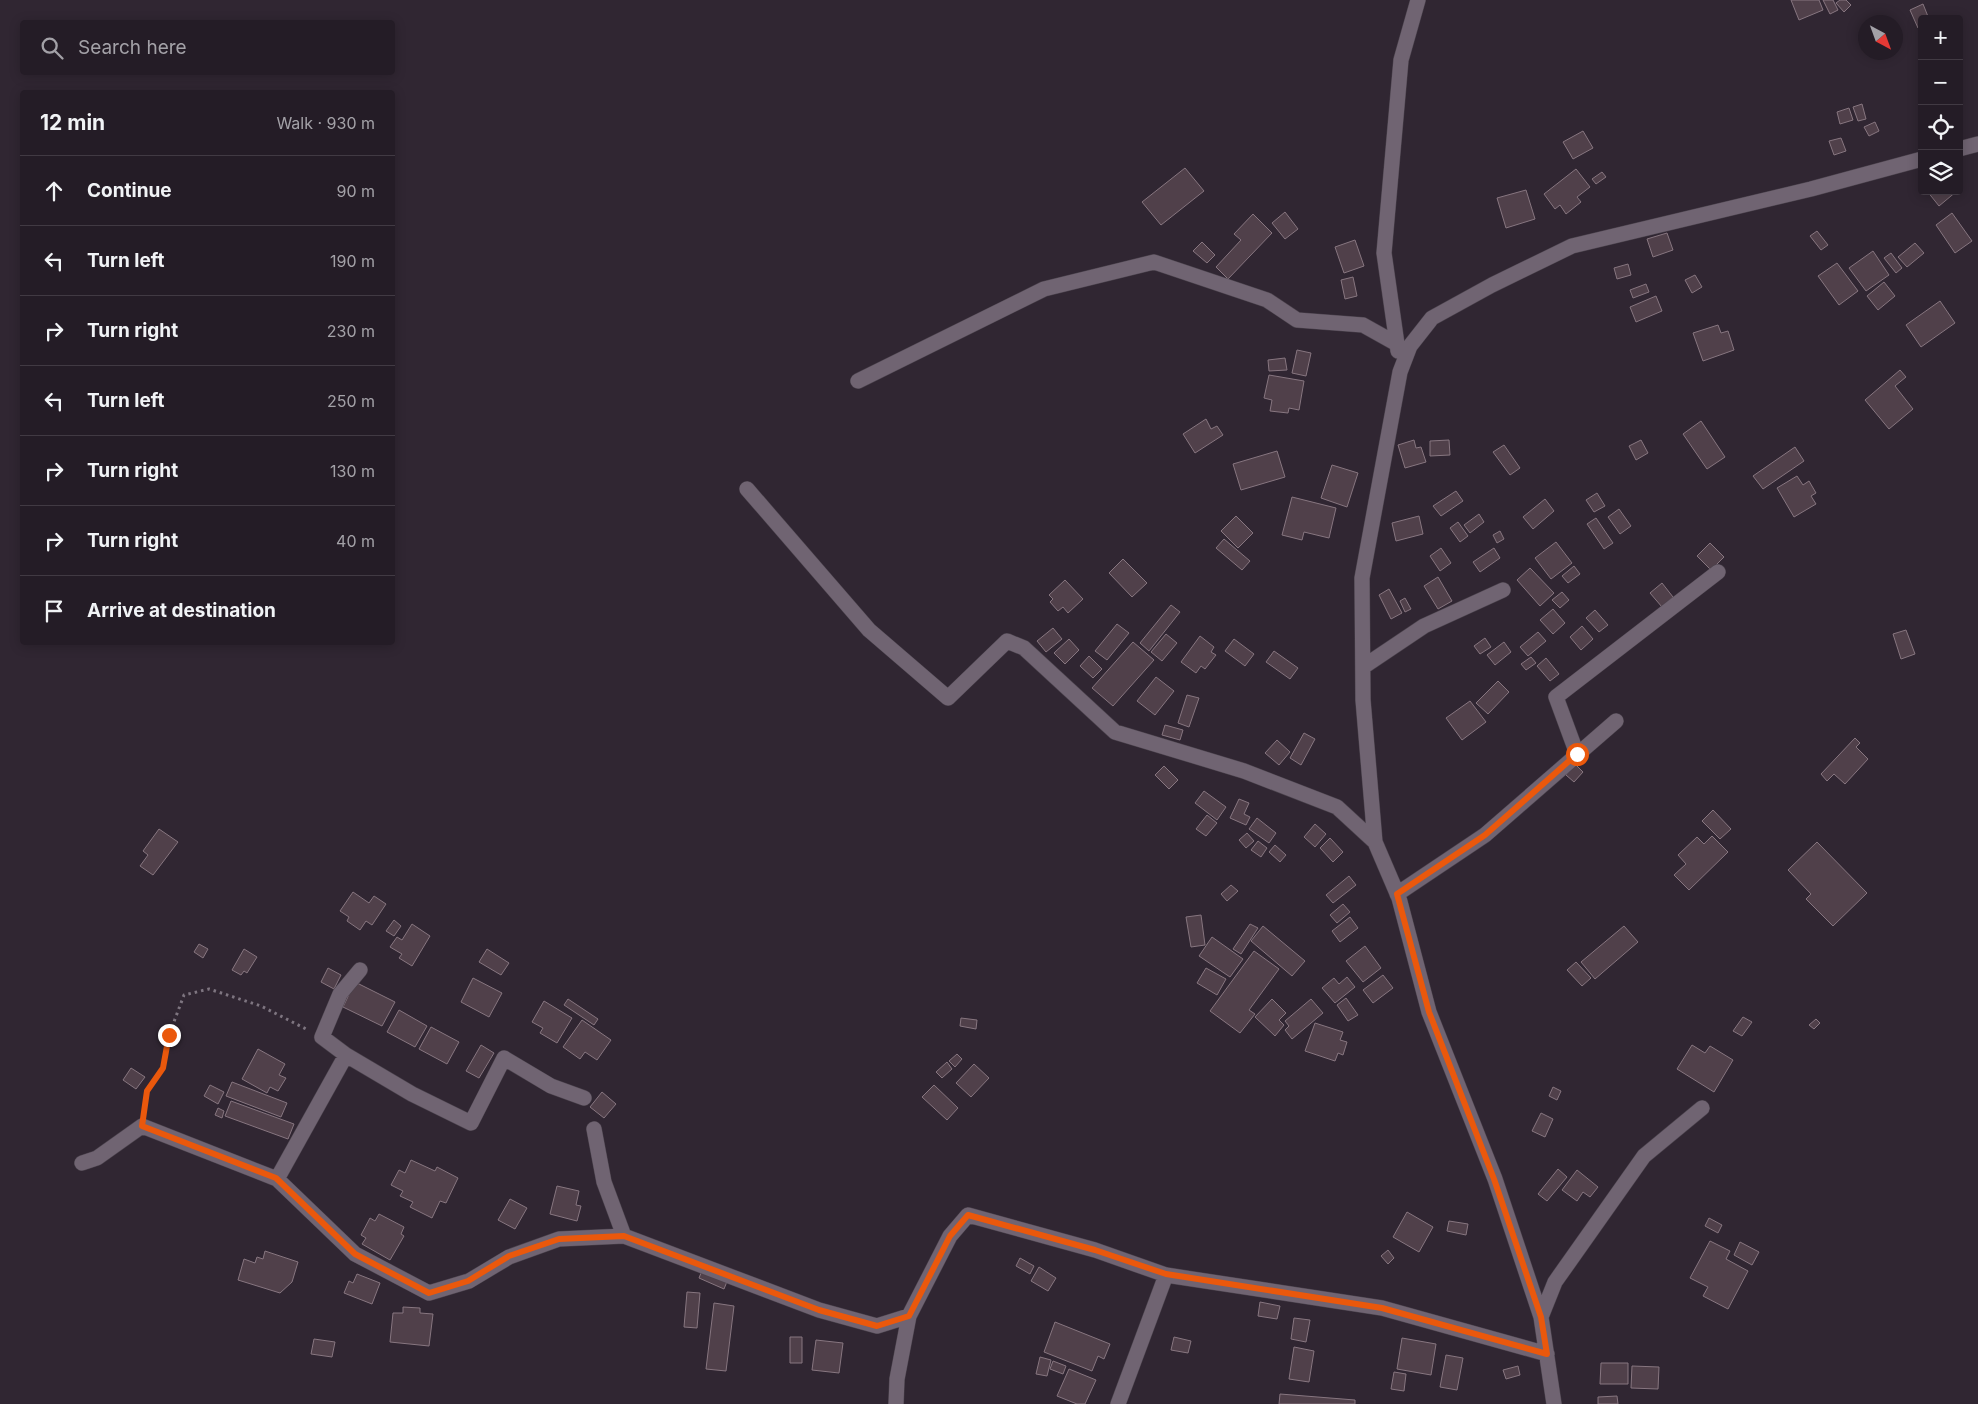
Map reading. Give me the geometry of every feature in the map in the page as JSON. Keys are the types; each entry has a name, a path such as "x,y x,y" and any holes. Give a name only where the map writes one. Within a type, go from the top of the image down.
{"street":[{"path":"1400,372 1384,254 1401,60 1418,0"},
{"path":"1963,148 1978,144"},
{"path":"1554,1404 1541,1317 1494,1179 1429,1012 1397,894 1375,842 1363,700 1362,578 1400,372 1410,346 1432,318 1492,285 1572,246 1811,189 1918,160"},
{"path":"858,381 1044,289 1154,262 1267,300 1297,320 1362,325 1397,344"},
{"path":"747,490 869,630 948,698 1006,641 1024,648 1115,732 1244,771 1337,806 1375,842"},
{"path":"1577,754 1556,697 1718,572"},
{"path":"1363,667 1424,626 1503,590"},
{"path":"1397,894 1485,835 1616,721"},
{"path":"360,970 340,994 322,1037 346,1055 412,1094 471,1123 504,1058 551,1086 584,1098"},
{"path":"276,1178 346,1055"},
{"path":"1541,1317 1555,1282 1644,1156 1702,1108"},
{"path":"82,1163 97,1158 142,1126 276,1178 355,1254 429,1293 468,1281 509,1256 559,1239 624,1236 819,1310 877,1326 909,1316"},
{"path":"594,1129 604,1182 624,1236"},
{"path":"896,1404 897,1379 909,1316 950,1236 968,1215 1095,1250 1166,1274 1382,1308 1547,1354"},
{"path":"1118,1404 1166,1274"}],"path":[{"path":"142,1126 147,1091 163,1068 169,1035 184,995 209,988 261,1006 322,1037"}],"building":[{"path":"1791,0 1819,0 1823,10 1799,20"},
{"path":"1823,0 1833,0 1838,10 1830,14"},
{"path":"1840,0 1846,0 1851,5 1844,12 1836,3"},
{"path":"1923,4 1927,15 1918,15 1918,28 1910,10"},
{"path":"1862,104 1866,119 1858,121 1853,107"},
{"path":"1849,108 1853,120 1840,124 1837,112"},
{"path":"1875,122 1879,131 1869,136 1864,127"},
{"path":"1583,131 1593,148 1573,159 1563,142"},
{"path":"1841,138 1846,151 1834,155 1829,141"},
{"path":"1185,168 1204,191 1161,225 1142,202"},
{"path":"1576,169 1590,187 1577,197 1581,202 1566,214 1560,205 1555,209 1544,194"},
{"path":"1602,172 1606,177 1596,184 1592,179"},
{"path":"1526,190 1535,219 1506,228 1497,198"},
{"path":"1930,195 1952,195 1939,206"},
{"path":"1285,212 1298,229 1285,239 1272,223"},
{"path":"1952,213 1972,241 1955,253 1936,225"},
{"path":"1253,214 1272,233 1228,279 1216,267 1241,240 1234,234"},
{"path":"1817,231 1828,245 1821,250 1810,236"},
{"path":"1667,233 1673,250 1653,257 1647,239"},
{"path":"1355,240 1364,266 1344,273 1335,247"},
{"path":"1202,242 1215,255 1207,263 1193,251"},
{"path":"1915,243 1924,253 1907,267 1898,257"},
{"path":"1873,251 1889,275 1866,291 1849,268"},
{"path":"1891,253 1902,268 1896,273 1884,258"},
{"path":"1837,263 1858,291 1839,305 1818,276"},
{"path":"1628,264 1631,275 1617,279 1614,268"},
{"path":"1695,275 1702,287 1692,293 1685,280"},
{"path":"1353,277 1357,296 1345,299 1341,280"},
{"path":"1884,282 1895,296 1878,310 1867,296"},
{"path":"1646,284 1649,292 1633,298 1630,290"},
{"path":"1656,296 1662,311 1636,322 1630,307"},
{"path":"1940,301 1955,323 1921,347 1906,325"},
{"path":"1718,325 1721,333 1728,331 1734,350 1703,361 1693,333"},
{"path":"1297,350 1311,353 1306,376 1292,373"},
{"path":"1285,358 1287,370 1269,371 1268,360"},
{"path":"1900,370 1906,377 1895,386 1913,409 1889,429 1865,400"},
{"path":"1269,375 1304,381 1299,410 1289,408 1288,413 1270,411 1272,400 1264,398"},
{"path":"1206,419 1211,429 1217,426 1223,435 1195,453 1183,434"},
{"path":"1701,421 1725,457 1707,469 1683,434"},
{"path":"1414,440 1416,448 1421,447 1426,462 1405,468 1398,445"},
{"path":"1449,440 1450,455 1430,456 1430,441"},
{"path":"1641,440 1648,453 1636,460 1629,446"},
{"path":"1504,445 1520,468 1510,475 1493,452"},
{"path":"1795,447 1804,461 1763,489 1753,476"},
{"path":"1277,451 1285,477 1241,490 1233,464"},
{"path":"1332,465 1358,473 1347,507 1321,498"},
{"path":"1797,476 1803,485 1809,481 1816,493 1811,496 1816,504 1794,517 1777,488"},
{"path":"1456,491 1463,501 1441,516 1433,506"},
{"path":"1597,493 1605,506 1594,512 1586,500"},
{"path":"1292,497 1336,508 1329,538 1304,532 1302,540 1282,535"},
{"path":"1545,499 1554,511 1533,529 1523,517"},
{"path":"1619,509 1631,526 1620,534 1608,517"},
{"path":"1479,514 1484,522 1470,533 1464,525"},
{"path":"1236,516 1253,533 1238,548 1221,531"},
{"path":"1419,516 1423,534 1396,541 1392,523"},
{"path":"1596,518 1613,543 1604,549 1587,524"},
{"path":"1458,522 1468,536 1460,542 1450,528"},
{"path":"1500,531 1504,539 1497,543 1493,535"},
{"path":"1224,539 1250,561 1242,570 1216,548"},
{"path":"1556,542 1572,563 1551,579 1535,558"},
{"path":"1710,543 1724,557 1711,570 1697,556"},
{"path":"1441,548 1451,563 1440,571 1430,556"},
{"path":"1494,548 1500,558 1480,572 1473,562"},
{"path":"1123,559 1147,583 1132,597 1109,573"},
{"path":"1574,566 1580,574 1568,583 1562,576"},
{"path":"1530,568 1554,593 1540,606 1517,580"},
{"path":"1438,577 1452,601 1438,609 1424,586"},
{"path":"1065,580 1083,599 1068,613 1063,607 1058,611 1050,602 1053,599 1049,595"},
{"path":"1662,583 1673,597 1662,607 1650,593"},
{"path":"1389,589 1402,613 1391,619 1379,595"},
{"path":"1562,592 1569,600 1560,608 1552,600"},
{"path":"1405,598 1411,609 1405,612 1400,601"},
{"path":"1171,605 1180,612 1149,651 1140,643"},
{"path":"1553,609 1565,623 1553,634 1540,620"},
{"path":"1595,610 1608,625 1599,632 1586,618"},
{"path":"1117,624 1129,633 1107,660 1095,651"},
{"path":"1582,626 1593,639 1581,650 1570,637"},
{"path":"1053,628 1062,639 1046,652 1037,641"},
{"path":"1906,630 1915,654 1901,659 1893,634"},
{"path":"1538,632 1546,641 1528,656 1520,647"},
{"path":"1166,634 1177,643 1162,661 1151,652"},
{"path":"1200,636 1214,647 1211,652 1216,655 1205,669 1201,666 1196,673 1181,662"},
{"path":"1485,638 1491,647 1480,654 1474,646"},
{"path":"1069,639 1079,650 1065,664 1054,653"},
{"path":"1234,639 1254,654 1245,666 1225,651"},
{"path":"1133,642 1154,660 1113,706 1092,688"},
{"path":"1504,642 1511,652 1495,665 1487,655"},
{"path":"1274,651 1298,668 1290,679 1266,662"},
{"path":"1089,656 1102,669 1093,678 1080,666"},
{"path":"1531,657 1536,663 1526,670 1521,664"},
{"path":"1546,658 1559,674 1550,681 1537,666"},
{"path":"1156,677 1174,691 1155,715 1137,701"},
{"path":"1498,681 1509,692 1488,714 1476,703"},
{"path":"1187,695 1199,698 1189,727 1178,723"},
{"path":"1470,701 1486,722 1462,740 1446,718"},
{"path":"1165,725 1183,730 1180,740 1162,735"},
{"path":"1304,733 1315,739 1301,765 1290,758"},
{"path":"1855,738 1860,743 1856,747 1868,759 1845,784 1834,774 1827,781 1821,774"},
{"path":"1277,740 1290,752 1279,765 1265,753"},
{"path":"1576,765 1583,772 1574,782 1566,775"},
{"path":"1164,766 1178,780 1169,789 1155,775"},
{"path":"1204,791 1226,807 1217,820 1195,803"},
{"path":"1239,799 1249,803 1244,814 1250,817 1246,825 1230,818"},
{"path":"1713,810 1731,829 1720,839 1702,821"},
{"path":"1207,815 1217,823 1206,836 1196,829"},
{"path":"1257,818 1276,833 1269,843 1249,829"},
{"path":"1315,824 1326,834 1315,847 1304,837"},
{"path":"159,829 178,842 153,875 140,866 148,855 143,851"},
{"path":"1247,833 1254,841 1246,848 1239,840"},
{"path":"1712,836 1728,852 1689,890 1674,875 1686,864 1678,855 1697,837 1704,844"},
{"path":"1330,838 1343,852 1333,862 1320,848"},
{"path":"1258,841 1267,848 1261,857 1251,850"},
{"path":"1817,842 1867,893 1833,926 1806,899 1811,894 1788,870"},
{"path":"1275,845 1286,855 1280,862 1269,852"},
{"path":"1349,876 1356,885 1333,903 1326,895"},
{"path":"1231,885 1238,891 1227,901 1221,894"},
{"path":"353,892 369,903 374,896 386,904 372,925 366,921 360,930 347,921 349,917 340,911"},
{"path":"1343,904 1350,912 1337,923 1330,915"},
{"path":"1201,915 1205,945 1191,947 1186,917"},
{"path":"1350,917 1358,928 1340,942 1332,931"},
{"path":"394,920 401,926 394,936 386,931"},
{"path":"412,924 430,936 412,966 399,958 402,954 390,947 397,937 402,940"},
{"path":"1250,924 1258,928 1241,954 1233,949"},
{"path":"1263,926 1305,961 1292,976 1251,941"},
{"path":"1624,926 1638,942 1595,979 1581,962"},
{"path":"1212,937 1243,959 1230,977 1199,956"},
{"path":"199,944 208,949 203,958 194,952"},
{"path":"1365,946 1381,968 1363,982 1346,961"},
{"path":"244,949 257,957 247,973 244,971 241,975 232,970"},
{"path":"487,949 509,963 501,975 479,962"},
{"path":"1254,951 1279,969 1249,1010 1255,1014 1240,1033 1210,1011"},
{"path":"1576,962 1591,978 1582,986 1567,970"},
{"path":"328,968 341,975 334,989 321,982"},
{"path":"1206,968 1226,979 1217,995 1197,983"},
{"path":"1383,975 1393,988 1373,1003 1363,990"},
{"path":"1347,977 1355,987 1335,1003 1322,988 1334,978 1339,984"},
{"path":"473,978 502,993 489,1017 461,1002"},
{"path":"355,982 395,1002 382,1026 343,1007"},
{"path":"1346,998 1358,1015 1348,1021 1337,1005"},
{"path":"568,999 598,1019 594,1025 564,1005"},
{"path":"1272,999 1286,1013 1279,1020 1284,1025 1275,1036 1255,1017"},
{"path":"1311,999 1323,1013 1292,1039 1285,1030 1289,1026 1285,1021"},
{"path":"544,1001 572,1018 557,1043 540,1033 543,1028 532,1022"},
{"path":"399,1010 427,1026 415,1047 387,1032"},
{"path":"1743,1017 1752,1022 1742,1036 1733,1031"},
{"path":"961,1018 977,1020 976,1029 960,1026"},
{"path":"1816,1019 1820,1023 1814,1029 1809,1025"},
{"path":"582,1020 611,1040 597,1060 585,1052 580,1059 563,1047"},
{"path":"1315,1023 1343,1032 1340,1040 1347,1042 1343,1055 1338,1053 1335,1061 1305,1051"},
{"path":"431,1027 459,1042 447,1064 419,1049"},
{"path":"481,1045 494,1053 479,1078 466,1071"},
{"path":"1692,1045 1705,1053 1710,1046 1733,1060 1714,1092 1677,1069"},
{"path":"258,1049 285,1064 279,1075 286,1078 278,1091 270,1087 267,1093 242,1079"},
{"path":"957,1054 962,1059 955,1067 949,1061"},
{"path":"947,1062 952,1069 942,1078 936,1072"},
{"path":"974,1064 989,1078 971,1097 956,1083"},
{"path":"131,1068 145,1077 136,1089 123,1080"},
{"path":"232,1082 287,1103 281,1117 226,1096"},
{"path":"210,1085 224,1092 218,1104 204,1096"},
{"path":"934,1085 958,1108 947,1120 922,1097"},
{"path":"1553,1087 1561,1091 1557,1100 1549,1096"},
{"path":"602,1092 616,1104 604,1118 590,1107"},
{"path":"231,1101 294,1124 288,1139 225,1116"},
{"path":"218,1108 224,1111 222,1118 215,1115"},
{"path":"1541,1113 1553,1119 1545,1137 1532,1131"},
{"path":"411,1160 435,1171 437,1167 458,1178 446,1203 440,1201 432,1218 410,1207 413,1202 400,1196 403,1191 391,1185 399,1170 405,1173"},
{"path":"1558,1169 1567,1177 1547,1201 1538,1194"},
{"path":"1577,1170 1598,1187 1590,1197 1583,1192 1577,1201 1562,1190"},
{"path":"557,1186 579,1191 576,1205 581,1206 577,1221 550,1214"},
{"path":"510,1199 527,1208 515,1229 498,1220"},
{"path":"1407,1212 1433,1227 1419,1252 1393,1237"},
{"path":"379,1214 404,1227 401,1234 404,1236 390,1260 362,1244 366,1238 361,1235 370,1218 375,1221"},
{"path":"1709,1218 1722,1225 1718,1233 1705,1226"},
{"path":"1449,1221 1468,1224 1466,1235 1447,1231"},
{"path":"1710,1241 1730,1251 1726,1259 1748,1271 1728,1309 1703,1296 1708,1287 1690,1278"},
{"path":"1740,1242 1759,1252 1752,1265 1734,1255"},
{"path":"1388,1250 1394,1258 1388,1264 1381,1256"},
{"path":"265,1251 298,1262 292,1282 280,1293 238,1280 244,1259 255,1263 257,1257 263,1259"},
{"path":"1020,1258 1034,1266 1030,1274 1016,1266"},
{"path":"1039,1267 1056,1278 1048,1291 1031,1281"},
{"path":"703,1268 728,1279 724,1289 699,1278"},
{"path":"357,1274 380,1283 372,1304 344,1293 349,1281 353,1283"},
{"path":"687,1292 700,1293 697,1328 684,1327"},
{"path":"1260,1302 1280,1306 1277,1319 1258,1316"},
{"path":"714,1303 734,1306 726,1371 706,1369"},
{"path":"403,1307 420,1308 420,1313 433,1314 429,1346 390,1342 393,1313 403,1313"},
{"path":"1294,1318 1310,1320 1306,1342 1291,1339"},
{"path":"1055,1322 1110,1344 1104,1359 1098,1356 1092,1371 1044,1352"},
{"path":"790,1337 802,1337 802,1363 790,1363"},
{"path":"1174,1337 1191,1341 1188,1353 1171,1350"},
{"path":"1402,1338 1436,1344 1431,1375 1397,1369"},
{"path":"314,1339 335,1342 332,1357 311,1354"},
{"path":"816,1340 843,1343 839,1373 812,1370"},
{"path":"1294,1347 1314,1351 1309,1382 1289,1379"},
{"path":"1446,1355 1463,1358 1457,1390 1440,1387"},
{"path":"1040,1357 1051,1360 1047,1376 1036,1374"},
{"path":"1053,1361 1066,1366 1063,1374 1050,1369"},
{"path":"1601,1363 1628,1363 1628,1384 1600,1384"},
{"path":"1518,1366 1520,1375 1506,1379 1503,1370"},
{"path":"1632,1366 1659,1367 1658,1389 1631,1388"},
{"path":"1069,1369 1096,1380 1085,1404 1077,1404 1057,1396"},
{"path":"1394,1372 1406,1374 1404,1391 1391,1389"},
{"path":"1280,1394 1355,1400 1355,1404 1279,1404"},
{"path":"1617,1396 1618,1404 1598,1404 1598,1397"}],"route":[{"path":"169,1035 163,1068 147,1091 142,1126 276,1178 355,1254 429,1293 468,1281 509,1256 559,1239 624,1236 819,1310 877,1326 909,1316 950,1236 968,1215 1095,1250 1166,1274 1382,1308 1547,1354 1541,1317 1494,1179 1429,1012 1397,894 1485,835 1577,754"}]}
